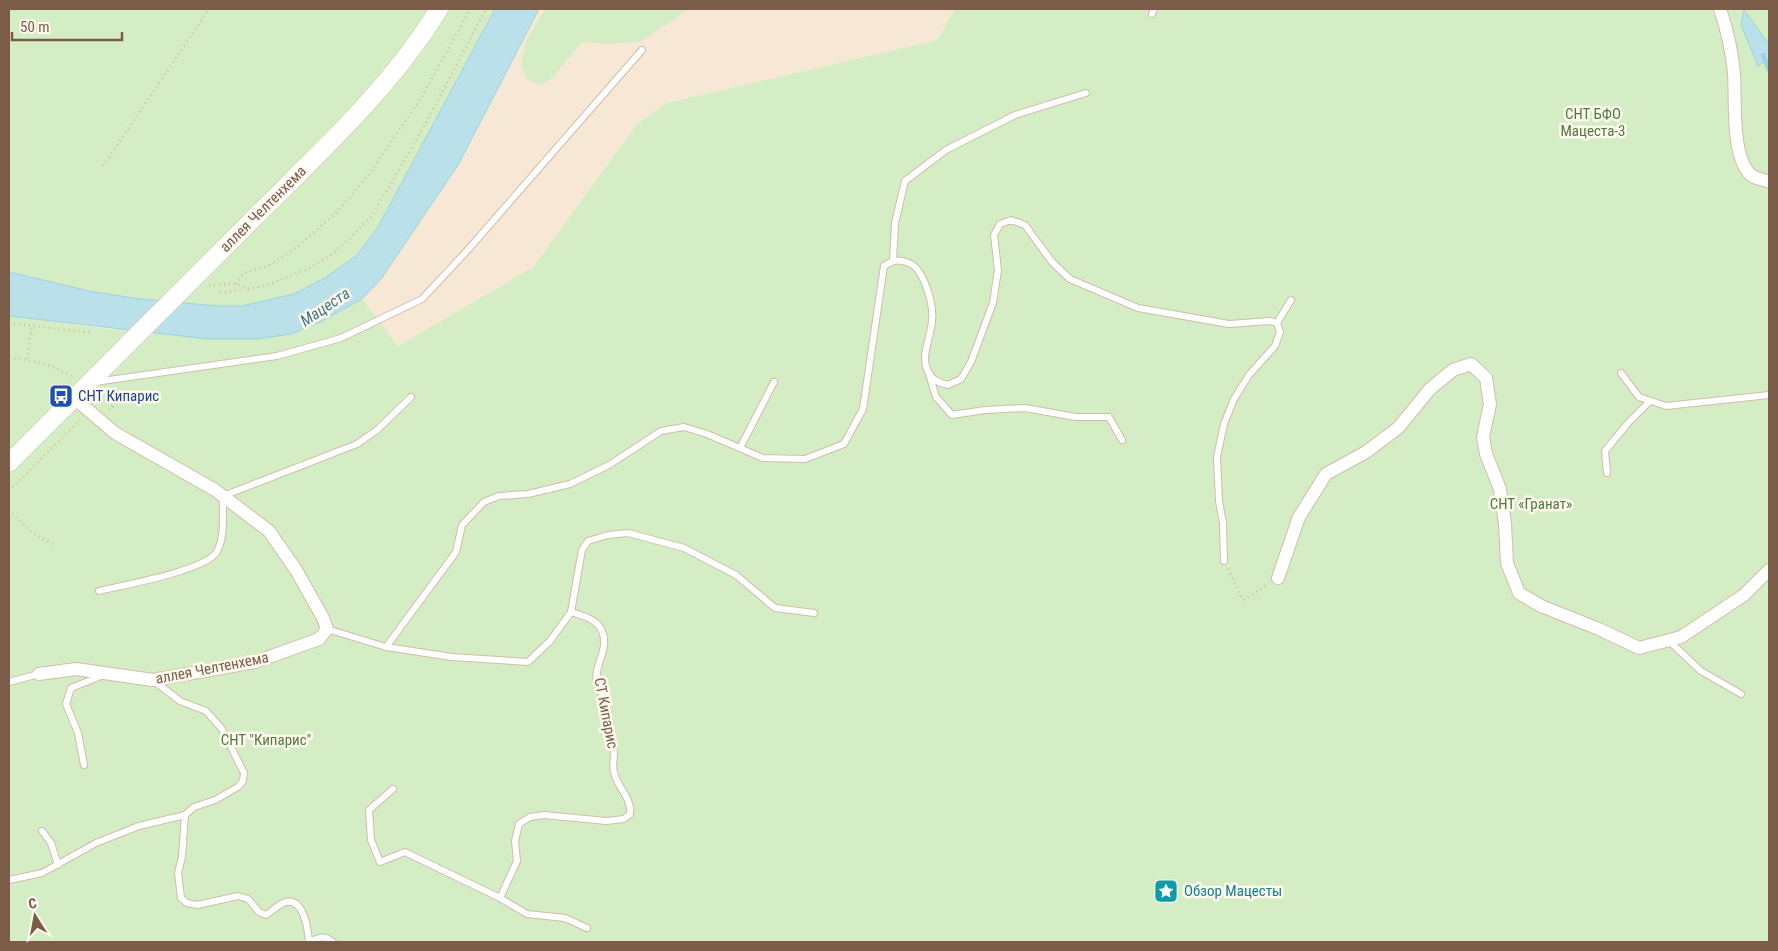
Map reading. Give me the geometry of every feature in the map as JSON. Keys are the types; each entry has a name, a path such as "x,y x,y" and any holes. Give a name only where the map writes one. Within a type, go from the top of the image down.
{"main road":[{"name":"аллея Челтенхема","path":"9,463 74,398 85,377 108,364 318,154 374,95 423,34 439,9"}],"street":[{"path":"1720,9 1730,41 1734,74 1736,142 1745,167 1754,177 1769,182"},
{"path":"1278,578 1299,517 1326,474 1366,452 1398,428 1430,389 1453,370 1471,364 1486,378 1490,404 1483,437 1486,454 1500,489 1505,524 1507,563 1519,593 1541,606 1599,629 1639,648 1681,637 1744,595 1769,570"},
{"path":"74,398 115,434 166,461 223,496 269,531 296,570 323,618 327,630"},
{"name":"аллея Челтенхема","path":"39,674 76,669 153,680 255,662 319,640 327,630"}],"lane":[{"path":"85,377 136,377 277,356 341,338 422,300 505,208 642,50"},
{"path":"892,260 895,223 906,181 946,150 1015,115 1086,93"},
{"path":"928,373 938,383 948,385 961,379 971,362 993,303 998,270 994,235 1000,224 1011,220 1025,225 1052,262 1070,280 1138,308 1228,324 1270,321 1277,323"},
{"path":"386,647 456,552 462,525 484,502 499,496 528,494 570,484 609,465 661,432 684,427 707,434 763,458 805,459 844,444 862,409 884,266 892,260 902,260 914,265 923,278 932,320 927,347 926,363 928,373 936,397 952,415 985,410 1025,408 1076,417 1109,417 1122,440"},
{"path":"1224,561 1223,523 1217,457 1222,432 1234,399 1249,374 1275,346 1280,332 1277,323 1291,300"},
{"path":"1621,373 1639,397 1666,406 1769,395"},
{"path":"740,448 774,382"},
{"path":"99,591 183,571 202,564 215,554 221,541 223,496 357,444 378,430 411,397"},
{"path":"1607,473 1605,450 1650,401"},
{"path":"327,630 386,647 452,657 528,662 550,642 571,612 582,550 588,541 608,535 628,533 684,548 736,576 775,608 814,613"},
{"name":"СТ Кипарис","path":"500,898 517,862 515,841 519,824 530,817 544,815 606,821 624,819 630,814 631,808 628,799 614,773 614,753 606,702 597,682 597,673 605,648 604,638 596,622 571,612"},
{"path":"1668,640 1701,671 1741,694"},
{"path":"84,765 78,734 66,704 70,688 107,673"},
{"path":"9,682 39,674"},
{"path":"9,880 42,873 96,843 139,826 185,815 194,807 214,800 238,787 243,781 244,773 222,729 206,711 180,702 153,680"},
{"path":"393,789 369,810 371,840 380,862 405,852 500,898 527,914 565,918 587,928"},
{"path":"185,815 182,857 178,873 181,898 187,903 197,905 238,896 248,899 259,912 266,915 287,902 295,903 300,908 310,942 319,937 327,937 333,942"},
{"path":"42,831 51,842 58,865"}],"path":[{"path":"104,166 209,9"},
{"path":"236,284 244,273 268,266 297,246 338,212 367,177 422,95 470,9"},
{"path":"220,293 267,286 308,269 330,256 371,217 427,121 486,9"},
{"path":"209,285 236,284 248,289"},
{"path":"9,323 92,333"},
{"path":"27,360 32,326"},
{"path":"9,358 49,365 74,378 85,377"},
{"path":"104,406 110,410 136,377"},
{"path":"9,491 88,411"},
{"path":"9,510 30,531 56,546"},
{"path":"1224,561 1243,600 1278,578"}],"shaded area":[{"path":"539,9 955,9 937,40 666,103 637,124 533,267 398,346 362,299 381,279 458,165"}],"green space":[{"path":"9,9 495,9 378,227 357,255 325,278 294,294 242,306 218,306 140,299 89,291 9,272"},
{"path":"545,9 690,9 640,42 608,44 582,42 552,78 541,85 527,80 521,64 526,41"},
{"path":"955,9 1769,9 1769,942 9,942 9,316 110,329 291,334 322,321 362,299 398,346 533,267 637,124 666,103 937,40"}],"water":[{"name":"Мацеста","path":"495,9 539,9 458,165 381,279 362,299 322,321 291,334 256,339 208,339 9,316 9,272 89,291 140,299 218,306 242,306 294,294 325,278 357,255 378,227"},
{"path":"1744,10 1769,44 1769,58 1758,66 1741,25"}],"waterway":[{"path":"1763,55 1769,70"}],"place":[{"name":"СНТ Кипарис","path":"61,396"},
{"name":"Обзор Мацесты","path":"1166,891"}],"park label":[{"name":"СНТ БФО Мацеста-3","path":"1593,122"},
{"name":"СНТ «Гранат»","path":"1531,504"},
{"name":"СНТ \"Кипарис\"","path":"266,740"}]}
